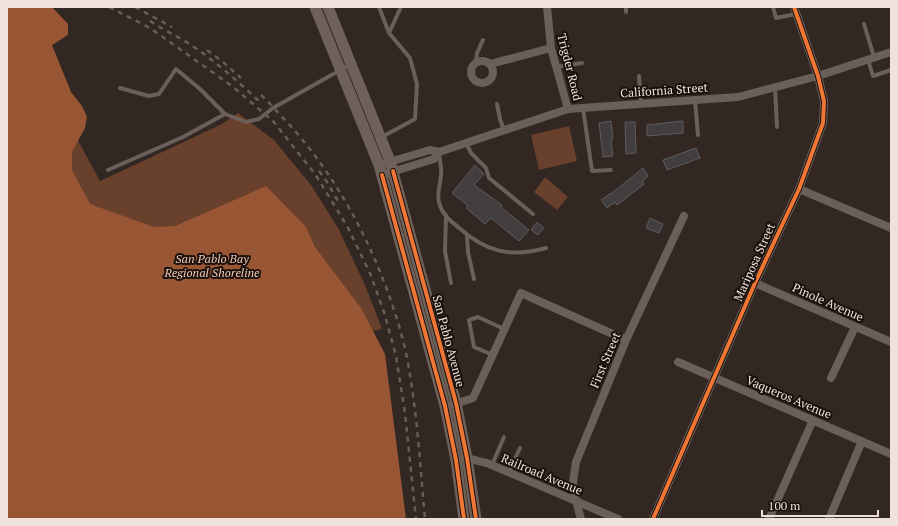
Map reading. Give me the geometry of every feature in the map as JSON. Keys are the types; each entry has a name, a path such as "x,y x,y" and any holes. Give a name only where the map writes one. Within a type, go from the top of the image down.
{"main road":[{"name":"San Pablo Avenue","path":"315,7 346,67 380,139 386,168 451,405 476,519"},
{"name":"San Pablo Avenue","path":"328,7 346,67 386,168"},
{"name":"San Pablo Avenue","path":"462,459 464,519"}],"street":[{"name":"Trigder Road","path":"546,7 551,48 568,109"},
{"name":"Mariposa Street","path":"653,519 755,282 799,189 823,123 824,101 818,76 795,11"},
{"path":"490,64 493,70 492,77 487,82 480,83 474,80 471,73 473,66 476,63 483,61 490,64 551,48"},
{"name":"California Street","path":"386,168 434,159 439,152 568,109 738,97 818,76 891,52"},
{"path":"799,189 891,228"},
{"name":"First Street","path":"581,519 573,482 576,462 626,340 684,216"},
{"name":"Pinole Avenue","path":"755,282 891,342"},
{"name":"San Pablo Avenue","path":"451,405 473,398 521,292 626,340"},
{"path":"831,378 855,327"},
{"name":"Vaqueros Avenue","path":"678,362 891,454"},
{"path":"769,519 813,420"},
{"path":"829,519 862,441"},
{"name":"Railroad Avenue","path":"462,459 492,465 618,519"}],"lane":[{"path":"379,7 389,33 410,58 417,84 416,119 380,139"},
{"path":"389,33 401,7"},
{"path":"773,7 776,18 795,11"},
{"path":"864,24 873,76 891,70"},
{"path":"476,63 477,53 483,40"},
{"path":"556,67 582,63"},
{"path":"120,88 149,96 159,94 176,69 200,89 225,114 246,122 259,119 273,108 346,67"},
{"path":"639,76 641,104"},
{"path":"775,88 777,127"},
{"path":"695,100 698,135"},
{"path":"497,104 504,130"},
{"path":"583,108 592,171 611,170"},
{"path":"108,170 183,137 225,114"},
{"path":"466,143 471,153 486,168 489,178 534,214"},
{"path":"439,152 441,176 438,196 441,208 446,215 468,236 478,244 499,250 521,253 546,248"},
{"path":"446,215 445,251 451,283"},
{"path":"468,236 468,252 474,280"},
{"path":"493,355 474,347 469,320 478,317 505,329"},
{"path":"492,465 504,438"},
{"path":"509,472 520,448"}],"green space":[{"name":"San Pablo Bay Regional Shoreline","path":"30,52 100,181 222,124 238,113 274,140 311,185 338,228 365,285 382,329 373,331 7,519"},
{"path":"569,126 577,161 539,170 531,135"},
{"path":"545,177 568,197 557,210 534,192"}],"shaded area":[{"name":"San Pablo Bay Regional Shoreline","path":"7,7 52,7 68,24 68,35 52,45 71,92 82,106 87,117 85,128 72,152 72,170 90,204 154,227 175,226 266,186 306,227 315,247 361,308 385,354 406,519 7,519"}],"building":[{"path":"611,121 613,156 603,157 599,123"},
{"path":"683,121 683,133 647,136 647,125"},
{"path":"625,122 635,122 636,153 626,154"},
{"path":"696,148 700,158 667,170 663,160"},
{"path":"475,165 484,174 474,185 502,205 501,207 529,230 519,241 491,218 485,224 466,208 468,206 452,193"},
{"path":"643,168 648,176 642,182 644,184 617,205 615,202 607,208 601,200 611,194"},
{"path":"650,218 663,224 659,233 646,228"},
{"path":"537,222 544,228 538,235 531,230"}],"railway":[{"path":"109,7 150,28 232,86 273,121 315,174 347,226 370,273 384,312 396,356 405,413 416,519"},
{"path":"135,7 172,27"},
{"path":"150,21 188,43 207,57 262,104"},
{"path":"207,50 241,78"},
{"path":"261,95 305,142 320,163 348,205 371,250 381,274 401,332 410,374 418,436 425,519"},
{"path":"319,171 339,203"}],"cycle path":[{"path":"653,519 755,283 799,189 823,123 824,101 818,76 794,7"},
{"path":"393,171 456,403 467,458 476,519"},
{"path":"382,175 445,406 456,460 464,519"}]}
